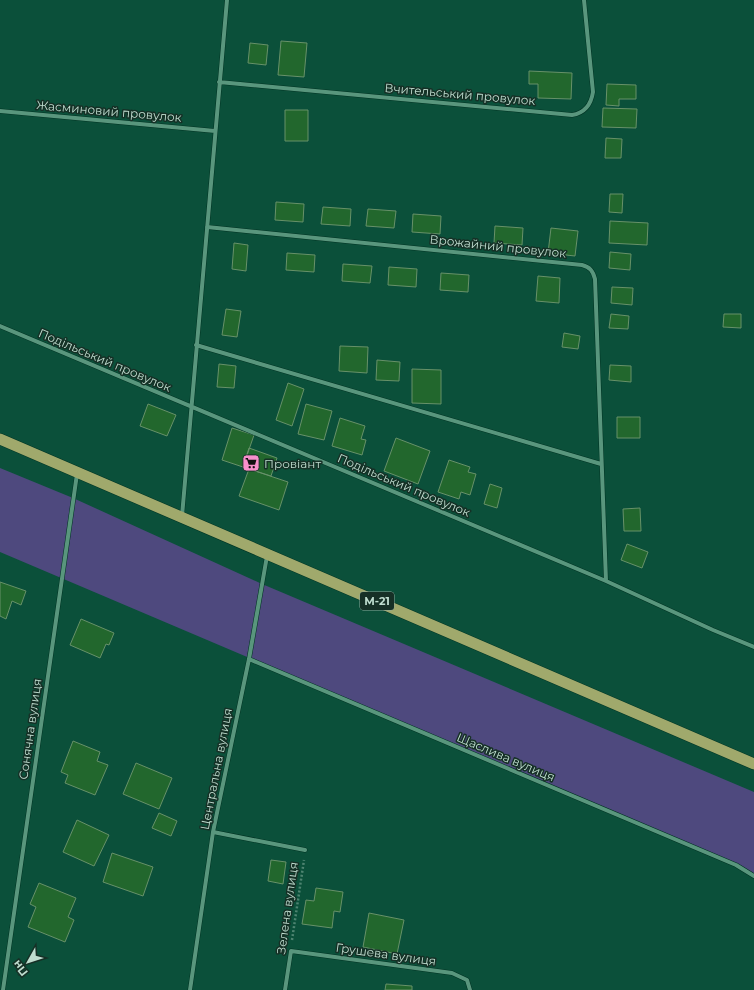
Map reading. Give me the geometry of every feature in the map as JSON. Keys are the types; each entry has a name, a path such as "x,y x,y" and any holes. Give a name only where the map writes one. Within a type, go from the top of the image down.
{"highway":[{"name":"М-21","path":"0,439 754,764"}],"street":[{"path":"182,518 227,0"},
{"name":"Вчительський провулок","path":"219,82 572,115 578,114 588,107 592,100 593,92 584,0"},
{"name":"Жасминовий провулок","path":"0,111 215,131"},
{"name":"Врожайний провулок","path":"207,227 587,266 594,273 595,279 606,581"},
{"name":"Подільський провулок","path":"0,326 606,581 754,647"},
{"path":"196,345 601,464"},
{"name":"Сонячна вулиця","path":"3,990 78,472"},
{"name":"Центральна вулиця","path":"190,990 213,832 249,659 268,554"},
{"name":"Щаслива вулиця","path":"249,659 736,865 754,876"},
{"name":"Зелена вулиця","path":"213,832 305,850"},
{"name":"Зелена вулиця","path":"285,990 291,951"},
{"name":"Грушева вулиця","path":"291,951 452,973 467,980 470,990"}],"path":[{"name":"Зелена вулиця","path":"291,951 305,850"}],"shaded area":[{"path":"0,468 73,498 262,584 754,792 754,876 736,865 0,552"}],"building":[{"path":"281,41 307,43 304,77 278,75"},
{"path":"250,43 268,45 266,65 248,63"},
{"path":"529,71 572,73 571,99 538,98 538,84 529,84"},
{"path":"607,84 636,85 636,99 619,99 619,106 606,105"},
{"path":"603,108 637,109 636,128 602,127"},
{"path":"285,110 308,110 308,141 285,141"},
{"path":"606,138 622,139 621,158 605,158"},
{"path":"610,194 623,194 622,213 609,212"},
{"path":"276,202 304,204 303,222 275,220"},
{"path":"323,207 351,209 350,226 321,224"},
{"path":"368,209 396,211 394,228 366,226"},
{"path":"413,214 441,216 440,234 412,232"},
{"path":"610,221 648,223 647,245 609,243"},
{"path":"495,226 523,228 522,245 494,243"},
{"path":"551,228 578,231 575,256 548,253"},
{"path":"234,243 248,245 246,271 232,269"},
{"path":"610,252 631,254 630,270 609,268"},
{"path":"287,253 315,255 314,272 286,270"},
{"path":"343,264 372,266 370,283 342,281"},
{"path":"389,267 417,269 416,287 388,285"},
{"path":"441,273 469,275 468,292 440,290"},
{"path":"538,276 560,278 559,303 536,301"},
{"path":"612,287 633,288 632,305 611,303"},
{"path":"226,309 241,311 237,337 222,335"},
{"path":"611,314 629,316 628,329 609,328"},
{"path":"724,314 741,314 741,328 723,327"},
{"path":"564,333 580,336 578,349 562,347"},
{"path":"340,346 368,347 367,373 339,371"},
{"path":"377,360 400,362 399,381 376,380"},
{"path":"219,364 236,366 234,388 217,387"},
{"path":"610,365 631,366 631,382 609,380"},
{"path":"412,369 441,370 441,404 412,403"},
{"path":"288,383 304,389 292,426 276,420"},
{"path":"148,404 176,415 167,436 140,426"},
{"path":"306,404 332,411 324,440 298,434"},
{"path":"617,417 640,417 640,438 617,438"},
{"path":"340,418 365,426 361,439 366,440 362,455 332,446"},
{"path":"232,428 254,435 243,467 222,460"},
{"path":"396,438 430,451 418,484 384,471"},
{"path":"249,448 277,458 271,476 243,467"},
{"path":"449,460 470,467 468,472 476,474 470,495 461,492 459,499 438,492"},
{"path":"249,469 288,482 279,510 239,496"},
{"path":"490,484 502,488 497,508 484,504"},
{"path":"640,508 641,531 624,531 623,509"},
{"path":"627,544 648,552 642,568 621,560"},
{"path":"0,582 26,591 21,605 12,601 6,619 0,616"},
{"path":"81,619 114,633 109,645 106,644 100,658 70,645"},
{"path":"73,741 100,752 97,761 108,765 95,795 65,783 68,775 61,772"},
{"path":"136,763 172,778 159,809 123,794"},
{"path":"159,813 177,821 171,836 152,828"},
{"path":"77,820 109,835 94,866 63,852"},
{"path":"112,853 153,867 143,896 103,882"},
{"path":"271,860 286,862 283,884 268,881"},
{"path":"39,883 76,898 68,917 74,920 65,942 28,927 36,907 30,904"},
{"path":"316,888 343,892 340,912 334,911 332,928 302,924 306,900 314,901"},
{"path":"369,913 404,920 397,954 363,947"},
{"path":"386,984 412,986 412,990 385,990"}],"place":[{"name":"Провіант","path":"251,463"}]}
